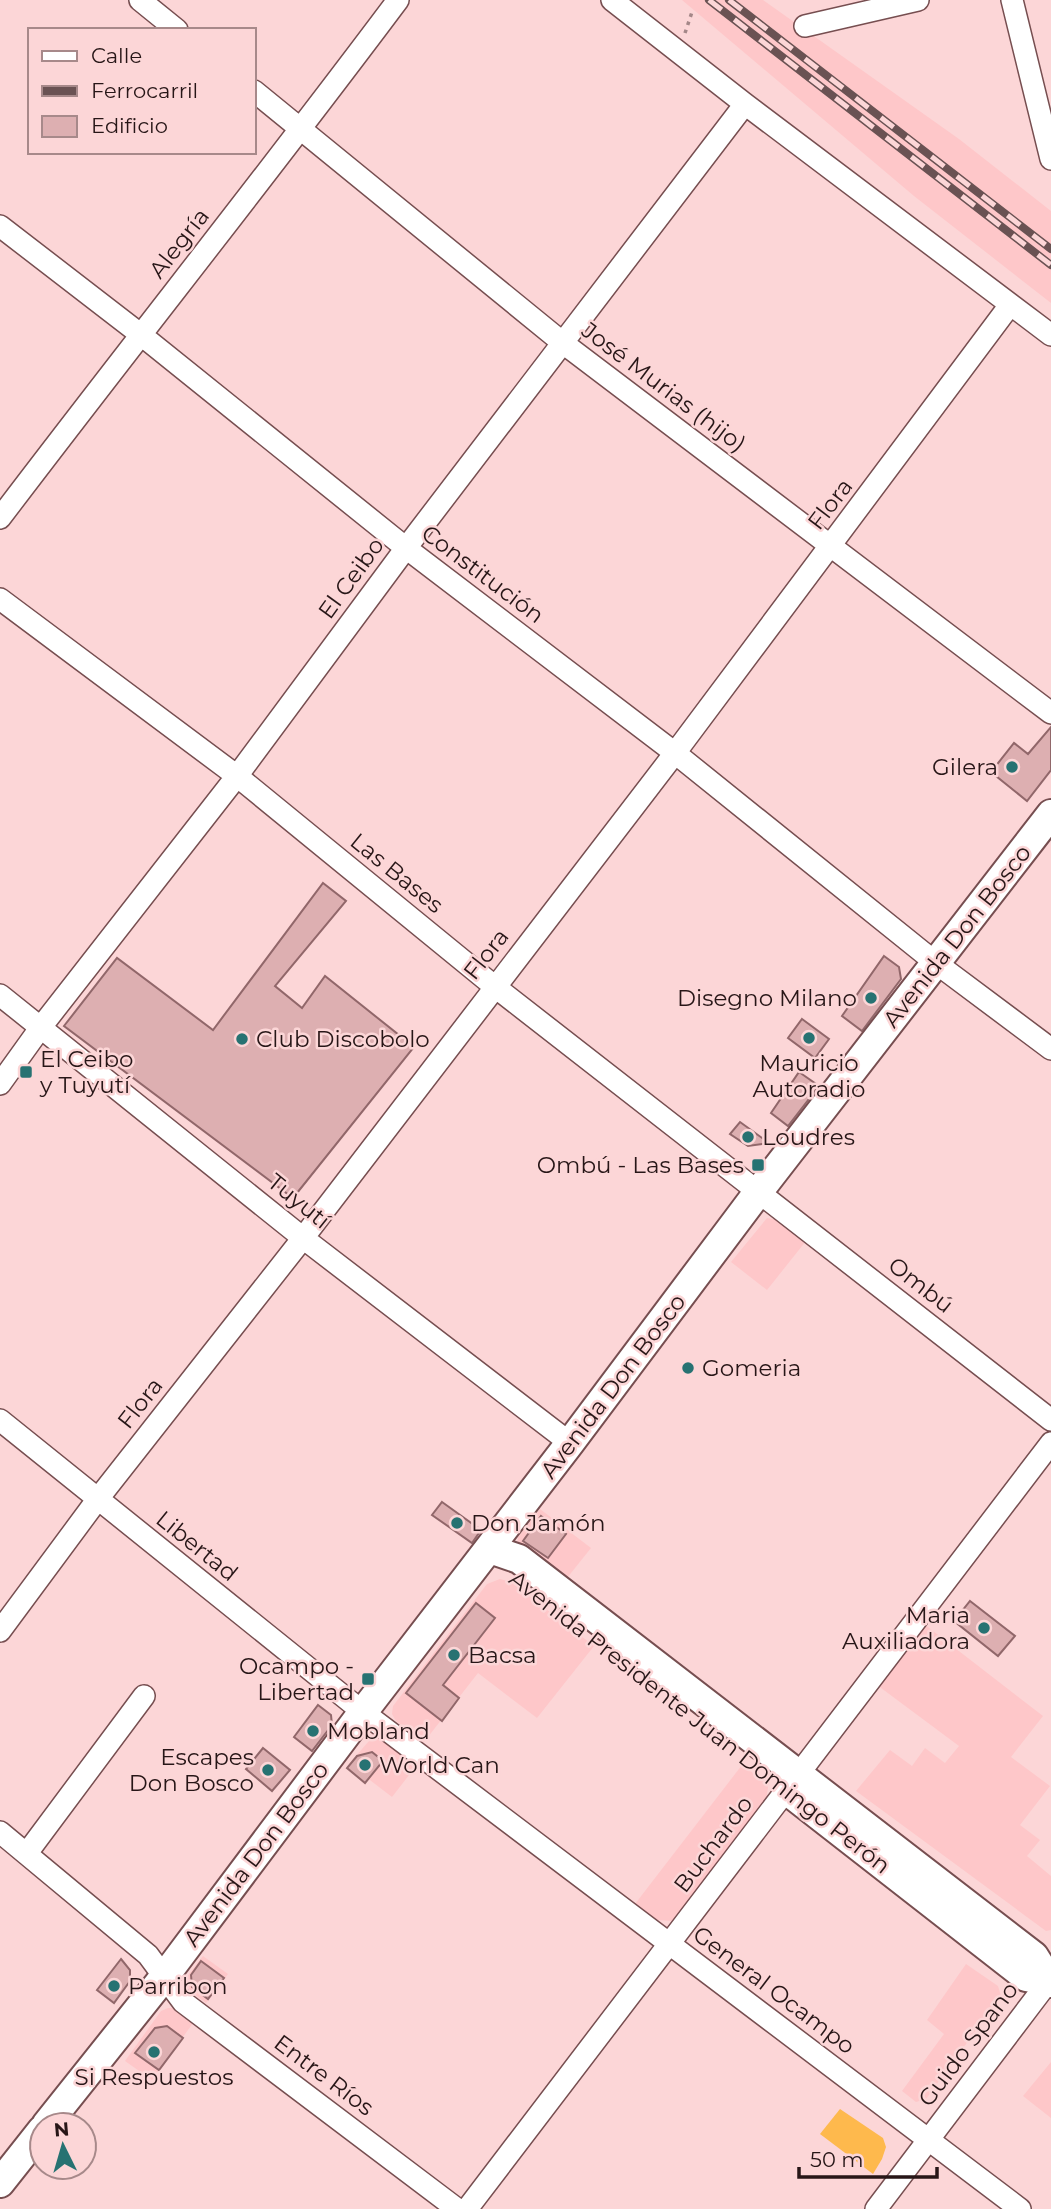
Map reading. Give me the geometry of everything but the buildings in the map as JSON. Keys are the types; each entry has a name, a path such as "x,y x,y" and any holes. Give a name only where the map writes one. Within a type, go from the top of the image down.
{"main road":[{"name":"Avenida Don Bosco","path":"57,2111 164,1977 759,1191 1051,814"},
{"name":"Avenida Presidente Juan Domingo Perón","path":"490,1549 508,1573 793,1783 1026,1977 1050,1981"},
{"path":"0,2183 28,2148"}],"street":[{"path":"140,0 175,28"},
{"name":"Alegría","path":"0,517 139,334 302,129 398,0"},
{"path":"612,0 1051,335"},
{"path":"804,26 918,0"},
{"path":"1012,0 1051,159"},
{"name":"José Murias (hijo)","path":"256,93 563,343 1051,713"},
{"name":"El Ceibo","path":"0,1084 41,1027 237,776 406,548 745,104"},
{"name":"Constitución","path":"0,226 406,548 675,753 936,963 1051,1049"},
{"name":"Flora","path":"0,1631 97,1500 303,1238 675,753 1010,305"},
{"name":"Las Bases","path":"0,598 237,776 494,986 759,1191"},
{"name":"Tuyutí","path":"0,995 303,1238 570,1443"},
{"name":"Ombú","path":"759,1191 1051,1420"},
{"name":"Libertad","path":"0,1420 363,1712"},
{"name":"Buchardo","path":"467,2209 1051,1443"},
{"path":"27,1853 144,1696"},
{"name":"General Ocampo","path":"363,1712 1020,2209"},
{"name":"Entre Ríos","path":"0,1832 148,1955 183,2002 457,2209"},
{"name":"Guido Spano","path":"876,2209 1050,1981"}],"shaded area":[{"path":"682,0 763,0 959,139 1051,211 1051,303 914,196"},
{"path":"767,1218 779,1220 806,1241 767,1290 731,1262"},
{"path":"540,1509 591,1548 563,1583 517,1548 518,1537"},
{"path":"500,1579 511,1582 594,1646 537,1718 478,1673 424,1742 396,1721 392,1714 393,1706 487,1584"},
{"path":"924,1624 1043,1716 1011,1757 1050,1786 1020,1825 1040,1840 1027,1856 1051,1876 1051,1930 1046,1931 856,1791 890,1750 912,1766 925,1748 945,1763 959,1746 877,1685"},
{"path":"375,1734 420,1761 392,1797 349,1764"},
{"path":"742,1765 768,1787 766,1802 674,1921 656,1920 635,1904"},
{"path":"203,1956 228,1974 206,2003 190,1991 186,1978"},
{"path":"966,1964 998,1986 1001,1996 926,2099 916,2102 902,2091 944,2034 927,2020"},
{"path":"173,2008 193,2023 152,2080 125,2061 161,2011"},
{"path":"1051,2062 1051,2118 1023,2096"},
{"path":"840,2109 883,2138 886,2147 873,2174 820,2134"}],"railway":[{"path":"709,0 1051,265"},
{"path":"729,0 1051,249"}],"place":[{"name":"Gilera","path":"1012,767"},
{"name":"Disegno Milano","path":"871,998"},
{"name":"Mauricio Autoradio","path":"809,1038"},
{"name":"Club Discobolo","path":"242,1039"},
{"name":"El Ceibo y Tuyutí","path":"26,1072"},
{"name":"Loudres","path":"748,1137"},
{"name":"Ombú - Las Bases","path":"758,1165"},
{"name":"Gomeria","path":"688,1368"},
{"name":"Don Jamón","path":"457,1523"},
{"name":"Maria Auxiliadora","path":"984,1628"},
{"name":"Bacsa","path":"454,1655"},
{"name":"Ocampo - Libertad","path":"368,1679"},
{"name":"Mobland","path":"313,1731"},
{"name":"World Can","path":"365,1765"},
{"name":"Escapes Don Bosco","path":"268,1770"},
{"name":"Parribon","path":"114,1986"},
{"name":"Si Respuestos","path":"154,2052"}]}
